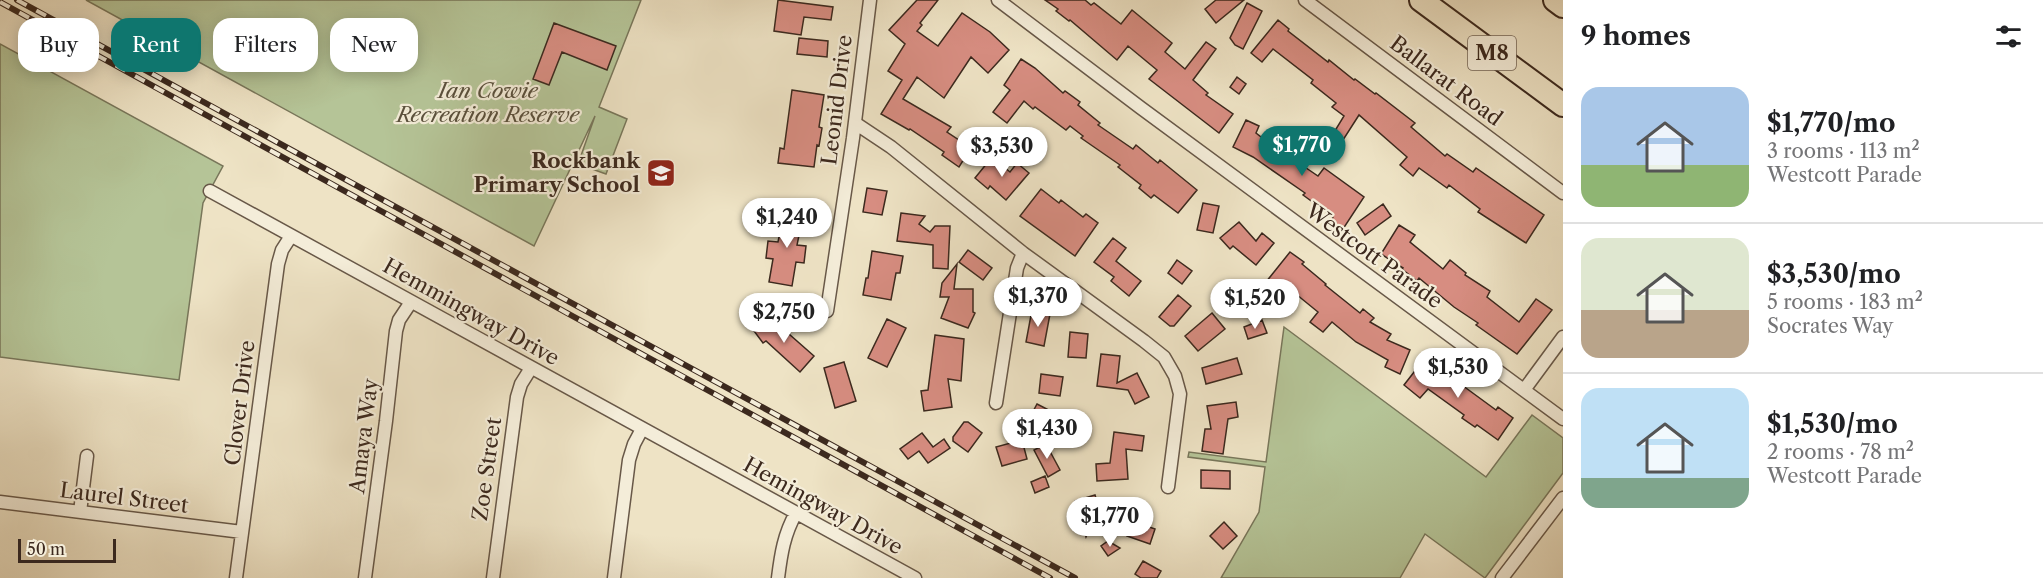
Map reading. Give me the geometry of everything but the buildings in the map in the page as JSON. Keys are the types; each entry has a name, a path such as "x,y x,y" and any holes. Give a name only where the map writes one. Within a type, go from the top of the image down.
{"highway":[{"name":"M8","path":"1421,0 1563,105"},
{"path":"1556,0 1563,6"}],"street":[{"name":"Leonid Drive","path":"827,311 853,138 870,0"},
{"name":"Westcott Parade","path":"998,0 1560,416"},
{"name":"Ballarat Road","path":"1305,0 1563,193"},
{"path":"855,123 891,147 1023,253 1144,340 1164,357 1175,376 1179,394 1168,487"},
{"path":"853,138 886,148 891,147"},
{"name":"Hemmingway Drive","path":"210,191 713,467"},
{"name":"Clover Drive","path":"236,578 278,264 282,250 291,236"},
{"path":"996,403 1017,268 1023,253"},
{"name":"Amaya Way","path":"365,578 396,331 399,320 411,302"},
{"path":"1524,390 1563,337"},
{"name":"Zoe Street","path":"493,578 517,397 521,384 531,368"},
{"path":"614,578 629,460 642,429"},
{"path":"80,512 87,456"},
{"name":"Hemingway Drive","path":"713,467 915,578"},
{"path":"1502,578 1563,498"},
{"name":"Laurel Street","path":"0,502 242,532"},
{"path":"778,578 782,546 788,527 796,513"}],"green space":[{"name":"Ian Cowie Recreation Reserve","path":"86,0 641,0 599,107 627,119 606,174 578,164 595,116 534,246 217,72 318,72 318,18 213,18 213,70 201,63 201,18 119,18"},
{"path":"0,44 18,54 18,72 51,72 223,166 203,203 179,380 0,357"},
{"path":"1284,327 1486,477 1532,415 1563,438 1563,473 1485,578 1425,534 1400,578 1221,578 1259,512 1265,467 1188,457 1189,452 1266,462"}],"railway":[{"path":"17,0 1075,578"},
{"path":"0,2 1050,578"}],"place":[{"name":"Rockbank Primary School","path":"661,173"}]}
